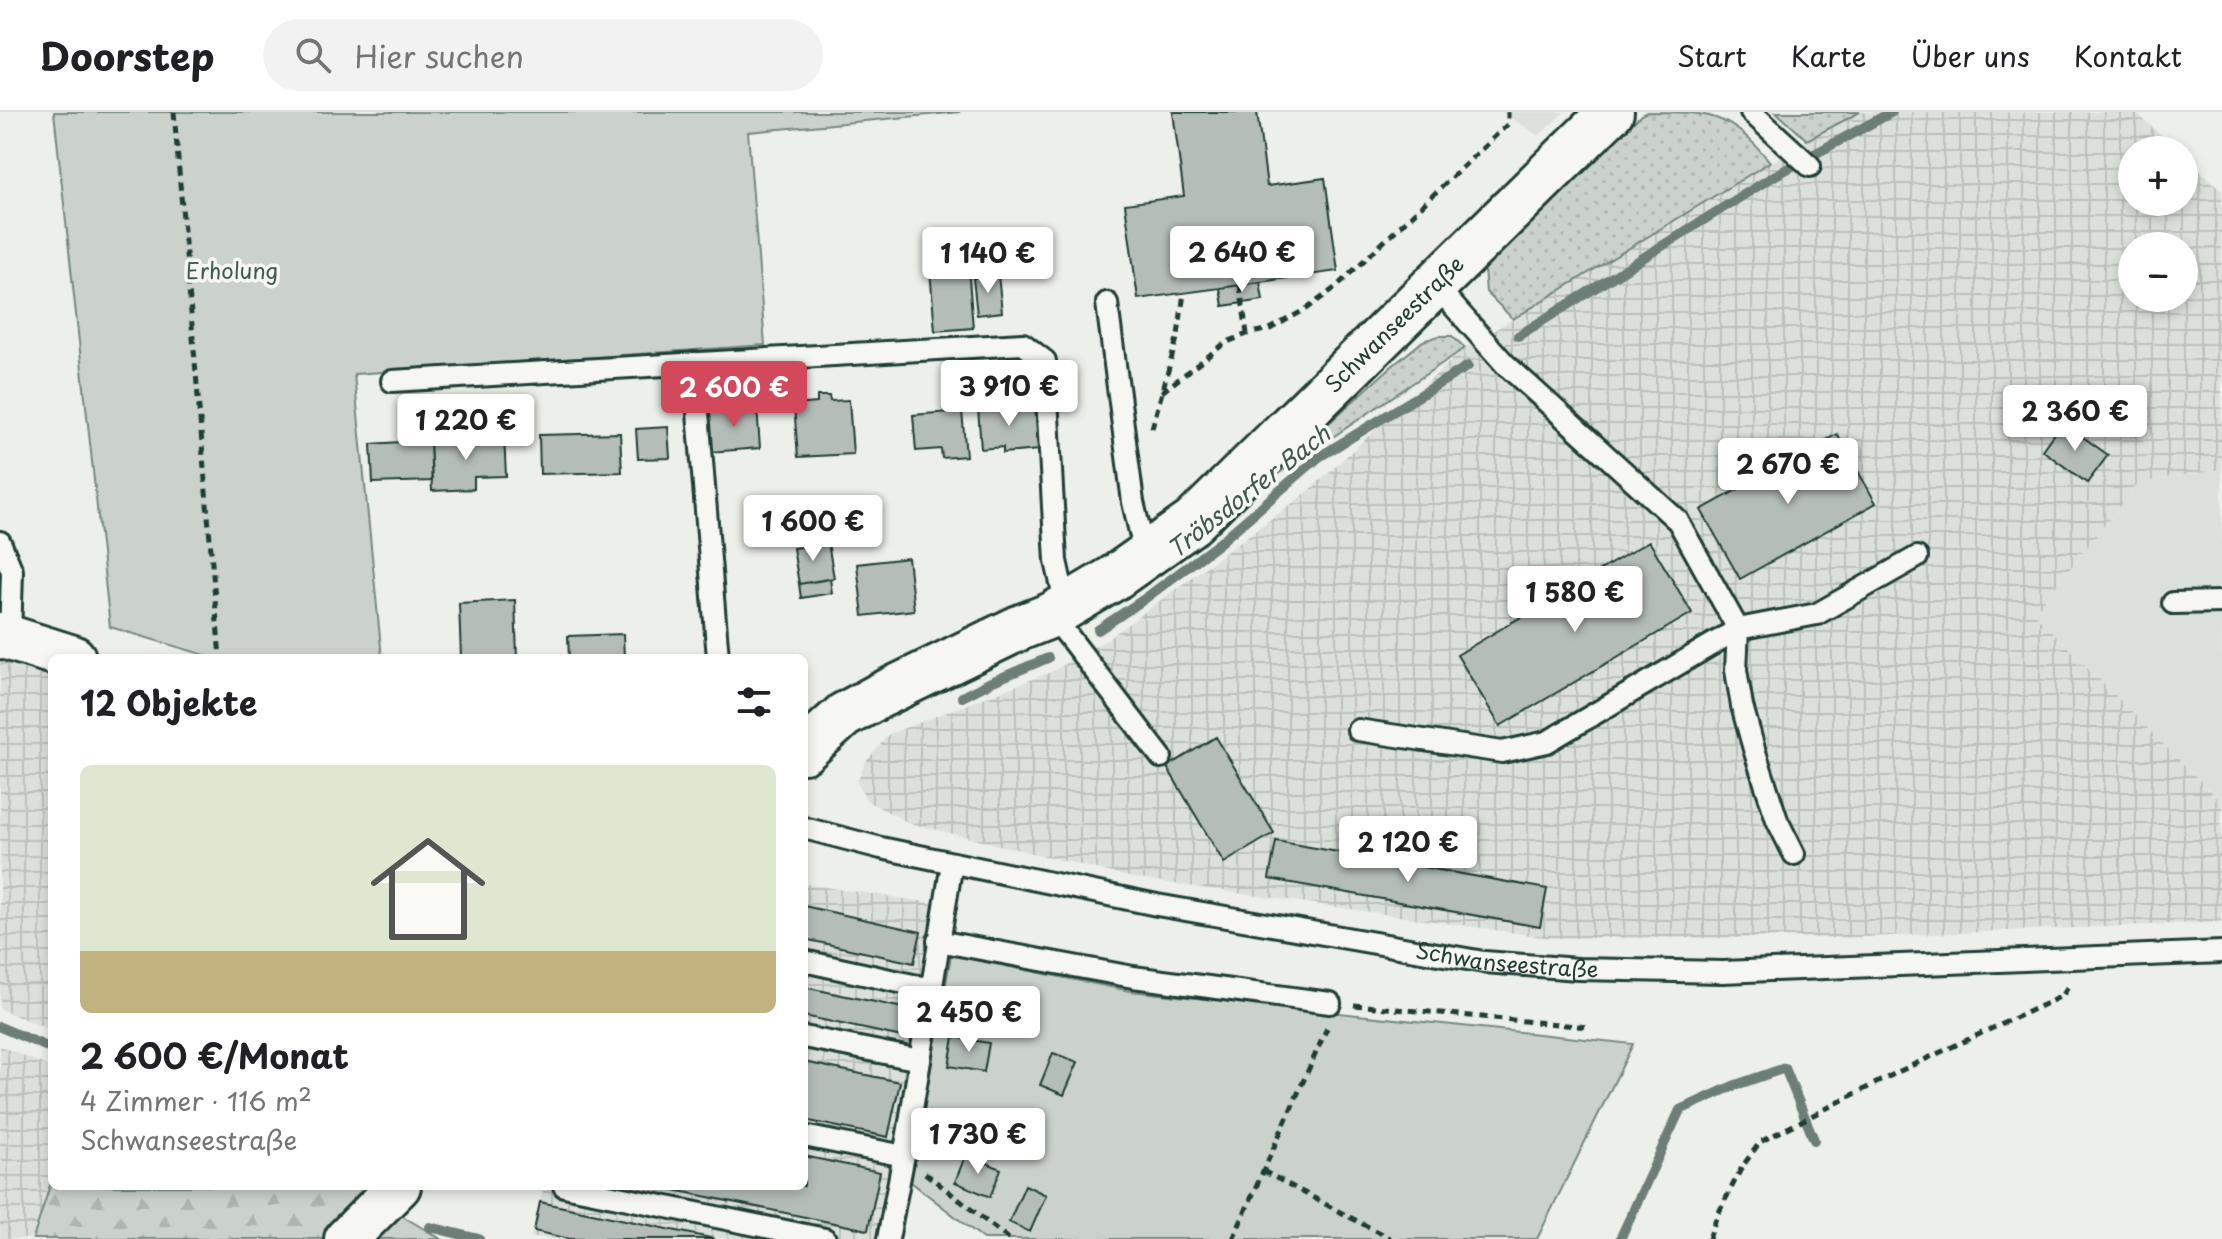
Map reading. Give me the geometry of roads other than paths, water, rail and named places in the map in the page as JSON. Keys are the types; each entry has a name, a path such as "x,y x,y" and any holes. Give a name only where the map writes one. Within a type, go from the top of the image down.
{"street":[{"name":"Schwanseestraße","path":"808,747 844,715 1061,609 1114,578 1193,522 1611,112"},
{"path":"5,637 60,654"},
{"path":"346,1239 395,1190"}],"lane":[{"path":"1751,112 1810,166"},
{"path":"1435,285 1505,364 1678,521 1738,629 1736,670 1742,706 1777,820 1794,854"},
{"path":"1107,303 1133,502 1142,541 1150,554"},
{"path":"392,381 1023,344 1045,361 1061,609 1161,757"},
{"path":"694,363 718,654"},
{"path":"0,542 12,571 5,637"},
{"path":"1358,730 1502,752 1547,742 1738,629 1817,614 1917,557"},
{"path":"2173,603 2222,602"},
{"name":"Schwanseestraße","path":"808,829 881,848 1157,905 1500,963 1578,969 1723,972 2222,952"},
{"path":"888,1239 952,863"},
{"path":"938,941 1133,977 1330,1003"},
{"path":"808,962 931,989"},
{"path":"808,1038 920,1060"},
{"path":"808,1137 904,1156"},
{"path":"584,1190 825,1239"}],"waterway":[{"name":"Tröbsdorfer Bach","path":"1518,336 1774,176 1892,112"},
{"name":"Tröbsdorfer Bach","path":"1098,630 1218,544 1319,457 1468,366"},
{"name":"Tröbsdorfer Bach","path":"962,697 1048,658"},
{"path":"0,1027 48,1047"},
{"path":"1620,1239 1680,1110 1733,1086 1785,1068 1814,1140"},
{"path":"430,1227 479,1239"}],"park label":[{"name":"Erholung","path":"232,271"}]}
